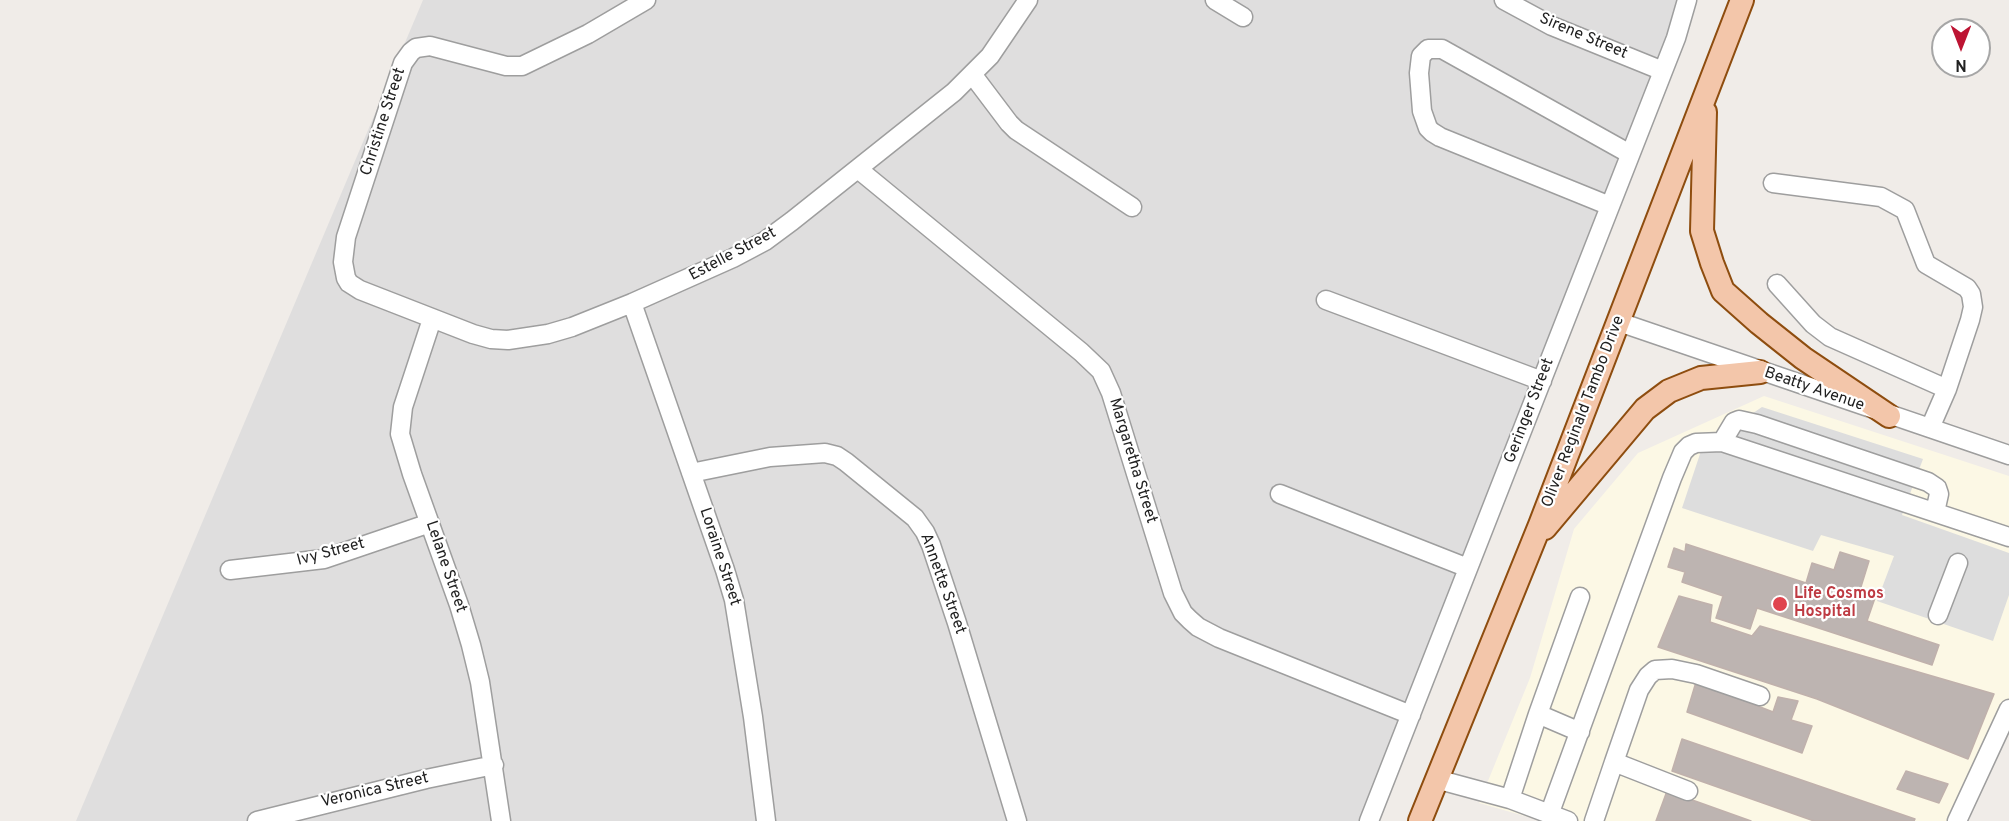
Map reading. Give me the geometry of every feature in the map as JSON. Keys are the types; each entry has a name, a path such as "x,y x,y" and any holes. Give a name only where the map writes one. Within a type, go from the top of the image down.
{"main road":[{"name":"Oliver Reginald Tambo Drive","path":"1420,821 1533,543 1742,0"},
{"path":"1705,95 1702,231 1723,291 1803,358 1889,416"},
{"path":"1533,543 1645,409 1669,392 1701,378 1760,372"}],"street":[{"name":"Christine Street","path":"432,319 360,290 346,278 343,262 346,237 399,74 407,56 416,48 430,46 506,66 522,66 588,34 646,0"},
{"name":"Estelle Street","path":"432,319 473,334 508,340 527,339 564,330 632,303 733,258 765,241 937,106 972,74 1004,38 1028,0"},
{"path":"1215,0 1243,17"},
{"name":"Sirene Street","path":"1504,0 1552,26 1663,71"},
{"name":"Geringer Street","path":"1369,821 1676,38 1687,0"},
{"path":"1610,206 1432,132 1428,128 1422,111 1419,73 1421,56 1428,49 1442,50 1630,154"},
{"path":"972,74 1016,130 1132,207"},
{"name":"Margaretha Street","path":"858,169 1093,362 1101,371 1111,393 1173,593 1183,613 1190,620 1198,627 1239,646 1411,715"},
{"path":"1773,183 1881,197 1905,210 1926,264 1967,288 1971,294 1973,307 1970,320 1947,389 1930,428"},
{"path":"1777,284 1813,324 1830,337 1947,389"},
{"path":"1326,300 1542,381"},
{"name":"Loraine Street","path":"632,303 734,600 753,717 766,821"},
{"name":"Lelane Street","path":"432,319 403,406 400,434 471,645 480,682 501,821"},
{"name":"Beatty Avenue","path":"1619,322 1889,416 2009,455"},
{"path":"1722,442 1734,422 1739,420 1757,424 1928,482 1937,488 1939,494 1935,512"},
{"path":"1550,814 1672,478 1683,452 1689,446 1696,443 1722,442 2009,537"},
{"name":"Annette Street","path":"691,473 770,457 825,453 837,456 846,462 915,518 931,545 1017,821"},
{"path":"1280,494 1468,568"},
{"name":"Ivy Street","path":"230,570 324,559 430,523"},
{"path":"1938,615 1958,563"},
{"path":"1510,800 1580,597"},
{"path":"1594,821 1640,690 1648,676 1655,670 1672,669 1696,674 1760,696"},
{"path":"1957,821 2009,709"},
{"path":"1538,714 1580,732"},
{"path":"1614,762 1688,791"},
{"name":"Veronica Street","path":"257,821 426,779 494,765"},
{"path":"1436,779 1510,800 1568,821"}],"shaded area":[{"path":"423,0 1693,0 1374,821 76,821"},
{"name":"Life Cosmos Hospital","path":"1764,396 2009,476 2009,705 1952,821 1542,821 1479,803 1530,678 1574,529 1638,453"},
{"path":"1762,407 1923,459 1902,515 2009,553 2009,595 1993,641 1877,601 1894,556 1821,535 1813,551 1682,508 1702,448"}],"building":[{"path":"1686,544 1806,583 1812,563 1834,570 1840,552 1869,561 1860,590 1876,595 1867,621 1939,645 1932,665 1757,608 1750,629 1716,618 1723,596 1682,582 1685,572 1668,567 1674,548 1685,552"},
{"path":"1679,596 1712,605 1710,622 1752,636 1760,626 1994,694 1968,759 1817,699 1658,647"},
{"path":"1696,682 1773,712 1778,697 1798,701 1791,720 1812,726 1802,753 1687,712"},
{"path":"1682,739 1915,819 1914,821 1814,821 1672,771"},
{"path":"1906,771 1948,784 1939,803 1897,789"},
{"path":"1667,791 1751,821 1656,821"}],"place":[{"name":"Life Cosmos Hospital","path":"1780,604"}]}
